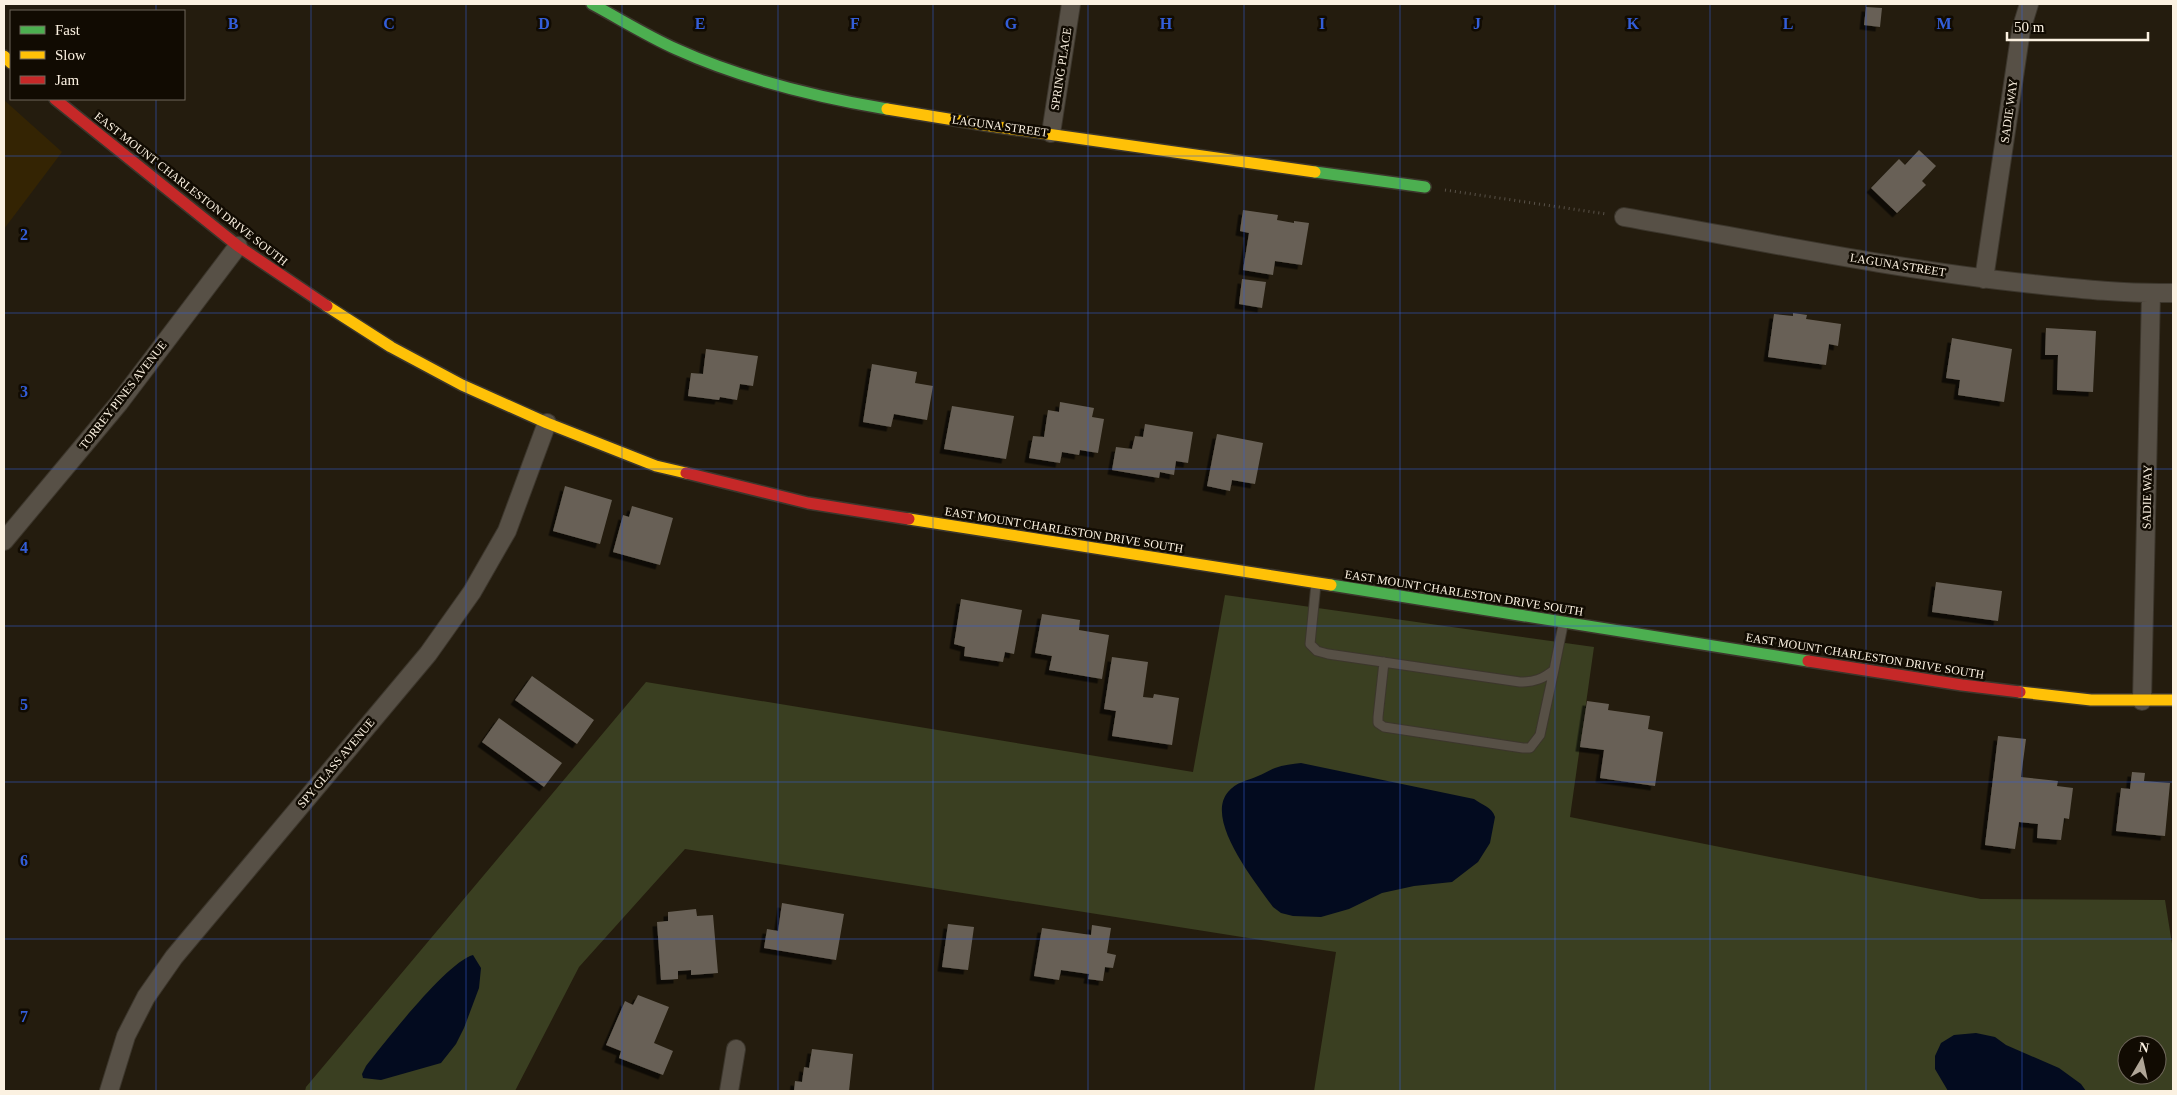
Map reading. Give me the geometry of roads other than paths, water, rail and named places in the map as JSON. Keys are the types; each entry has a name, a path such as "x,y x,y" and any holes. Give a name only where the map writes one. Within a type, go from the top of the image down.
{"street":[{"name":"LAGUNA STREET","path":"592,4 676,49 748,76 806,92 866,105 991,126 1424,187"},
{"name":"SPRING PLACE","path":"1051,133 1071,4"},
{"name":"SADIE WAY","path":"1984,279 2021,30 2028,4"},
{"name":"EAST MOUNT CHARLESTON DRIVE SOUTH","path":"56,100 238,246 283,278 391,347 462,384 547,423 656,466 808,504 1962,686 2091,700 2173,700"},
{"name":"LAGUNA STREET","path":"1624,217 1902,267 1984,279 2094,290 2173,293"},
{"name":"TORREY PINES AVENUE","path":"4,541 119,403 238,246"},
{"name":"SADIE WAY","path":"2142,701 2152,293"},
{"name":"SPY GLASS AVENUE","path":"109,1091 126,1036 146,997 174,957 428,654 472,592 507,531 547,423"},
{"path":"729,1091 736,1048"}],"lane":[{"path":"1316,584 1310,644 1317,651 1520,682 1533,682 1554,670"},
{"path":"1384,662 1378,717 1378,723 1384,727 1530,748 1540,735 1563,623"}],"water":[{"path":"1301,763 1474,799 1489,808 1494,814 1490,843 1478,862 1452,882 1414,886 1382,893 1349,909 1321,917 1293,916 1281,913 1273,907 1245,868 1227,835 1222,804 1228,792 1238,784 1278,767"},
{"path":"473,955 481,968 479,988 456,1044 441,1063 381,1080 363,1078 362,1074 366,1066 417,1004 448,972"},
{"path":"1976,1033 1995,1037 2006,1045 2059,1068 2081,1084 2086,1091 1948,1091 1935,1069 1935,1056 1941,1043 1954,1035"}]}
